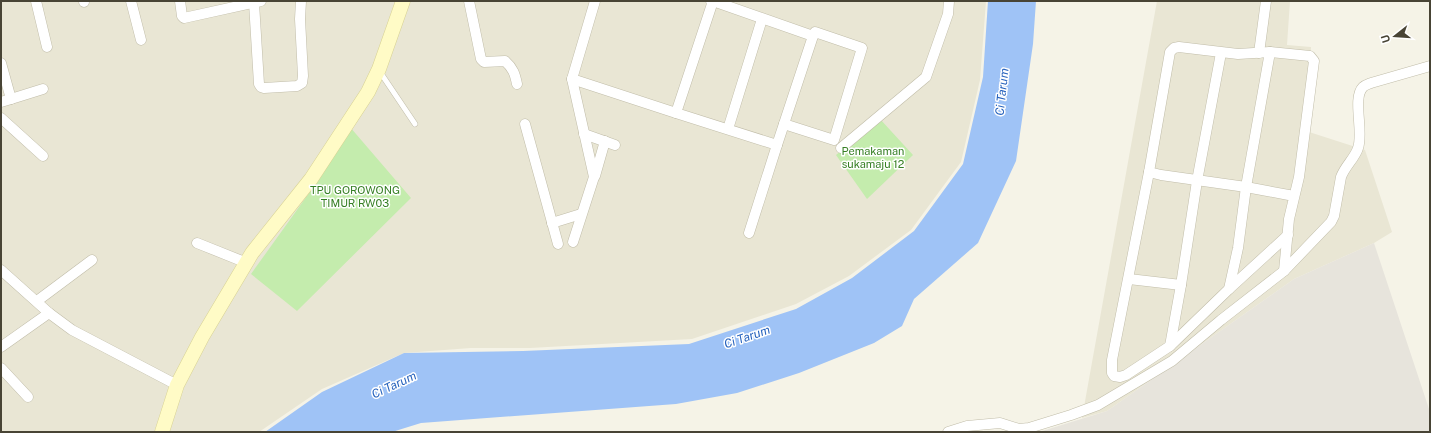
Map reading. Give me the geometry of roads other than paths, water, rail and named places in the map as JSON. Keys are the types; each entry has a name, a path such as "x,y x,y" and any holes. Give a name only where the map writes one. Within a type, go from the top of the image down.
{"street":[{"path":"36,1 46,47"},
{"path":"131,1 141,40"},
{"path":"180,1 182,16 184,18 257,2 259,84 264,88 297,86 302,83 303,76 300,19 301,1"},
{"path":"162,432 177,385 202,337 246,263 311,179 363,101 379,70 403,1"},
{"path":"469,1 481,59 484,62 505,61 511,65 517,84"},
{"path":"594,177 572,79 595,1"},
{"path":"676,113 712,1 813,36"},
{"path":"841,148 926,77 948,14 949,1"},
{"path":"1259,53 1266,1"},
{"path":"728,129 762,19"},
{"path":"749,233 777,145 813,36 815,32 862,48 834,140 784,124"},
{"path":"1284,271 1288,235 1289,219 1299,177 1314,61 1310,56 1270,52 1238,54 1179,47 1174,48 1170,52 1129,279 1112,360 1112,373 1114,376 1120,377 1126,375 1170,346 1288,235"},
{"path":"1229,289 1238,248 1246,187 1270,52"},
{"path":"1170,346 1197,180 1221,53"},
{"path":"1,63 6,100 43,89"},
{"path":"948,432 967,426 1000,422 1018,429 1029,428 1071,415 1098,405 1172,361 1221,320 1284,271 1327,227 1334,216 1341,177 1358,148 1360,131 1358,102 1359,94 1363,88 1371,83 1430,66"},
{"path":"572,79 777,145"},
{"path":"3,124 43,156"},
{"path":"525,124 558,244"},
{"path":"573,242 594,177 610,143 584,134"},
{"path":"1149,172 1294,196"},
{"path":"552,223 581,214"},
{"path":"197,243 246,263"},
{"path":"37,301 92,260"},
{"path":"3,276 37,301 49,313 72,330 177,385"},
{"path":"1129,279 1181,285"},
{"path":"1,347 49,313"},
{"path":"1,368 28,398"}],"lane":[{"path":"379,70 415,124"}],"water":[{"name":"Ci Tarum","path":"988,1 1036,1 1033,44 1016,161 978,243 914,299 902,326 874,343 799,373 737,393 676,404 421,423 392,432 265,432 322,392 404,353 523,351 689,344 796,309 852,278 914,231 963,164 983,77"}],"park label":[{"name":"Pemakaman sukamaju 12","path":"873,157"},
{"name":"TPU GOROWONG TIMUR RW03","path":"355,196"}]}
